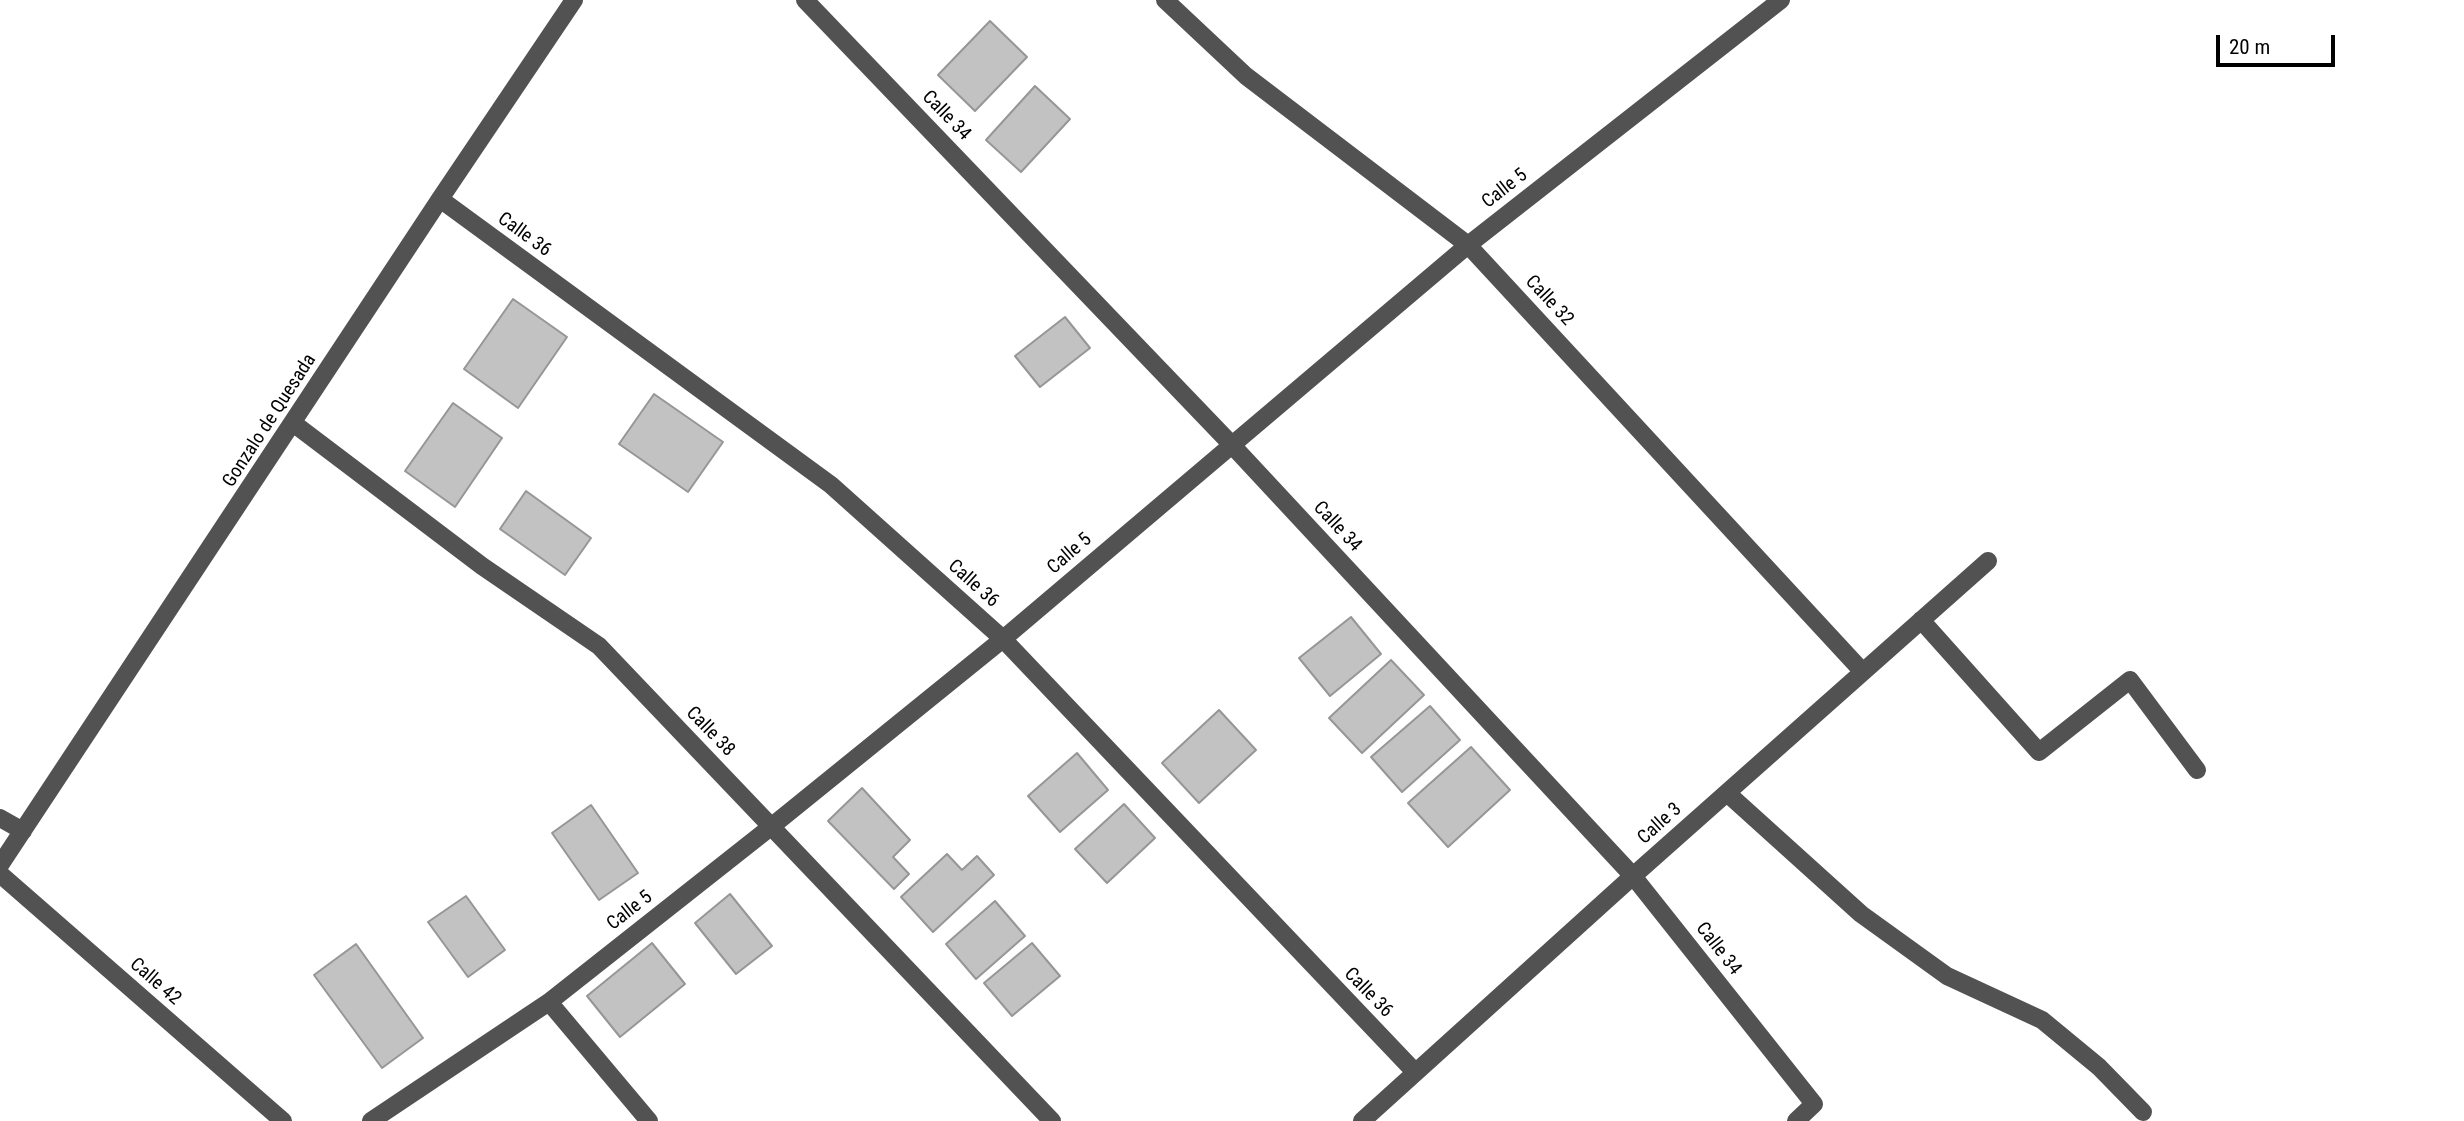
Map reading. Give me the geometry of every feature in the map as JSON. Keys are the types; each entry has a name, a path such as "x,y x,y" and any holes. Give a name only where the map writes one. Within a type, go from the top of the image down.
{"street":[{"name":"Gonzalo de Quesada","path":"0,864 574,0"},
{"name":"Calle 34","path":"805,0 1231,444 1633,876 1814,1104 1796,1121"},
{"name":"Calle 32","path":"1165,0 1246,76 1468,244 1863,672"},
{"name":"Calle 5","path":"371,1121 549,1002 772,826 1003,639 1468,244 1781,0"},
{"name":"Calle 36","path":"440,199 831,485 1003,639 1415,1072"},
{"name":"Calle 38","path":"293,423 482,566 599,646 1052,1121"},
{"name":"Calle 3","path":"1362,1121 1988,561"},
{"path":"1921,620 2039,752 2130,680 2197,770"},
{"path":"1727,793 1861,915 1947,976 2042,1020 2099,1067 2143,1112"},
{"path":"0,818 23,831"},
{"name":"Calle 42","path":"0,874 283,1121"},
{"path":"549,1002 649,1121"}],"building":[{"path":"990,21 1027,57 975,111 938,75"},
{"path":"1035,86 1070,119 1021,172 986,140"},
{"path":"513,299 567,337 518,408 464,369"},
{"path":"1065,317 1090,348 1040,387 1015,356"},
{"path":"654,394 723,442 688,492 619,444"},
{"path":"453,403 502,438 455,507 405,471"},
{"path":"526,491 591,538 565,575 500,529"},
{"path":"1351,617 1381,654 1330,696 1299,658"},
{"path":"1391,660 1424,695 1362,753 1329,718"},
{"path":"1430,706 1460,740 1402,792 1371,757"},
{"path":"1219,710 1256,750 1199,803 1162,763"},
{"path":"1471,747 1510,790 1448,847 1408,803"},
{"path":"1077,753 1108,790 1060,832 1028,796"},
{"path":"862,788 910,840 893,857 909,874 894,889 828,821"},
{"path":"1124,804 1155,838 1107,883 1075,849"},
{"path":"591,805 638,873 599,900 552,833"},
{"path":"947,854 962,870 977,856 994,875 933,932 901,897"},
{"path":"730,894 772,946 736,974 695,923"},
{"path":"466,896 505,950 468,977 428,922"},
{"path":"995,901 1025,936 976,979 946,944"},
{"path":"652,943 685,984 620,1037 587,996"},
{"path":"1032,943 1060,976 1012,1016 984,983"},
{"path":"356,944 423,1038 382,1068 314,975"}]}
